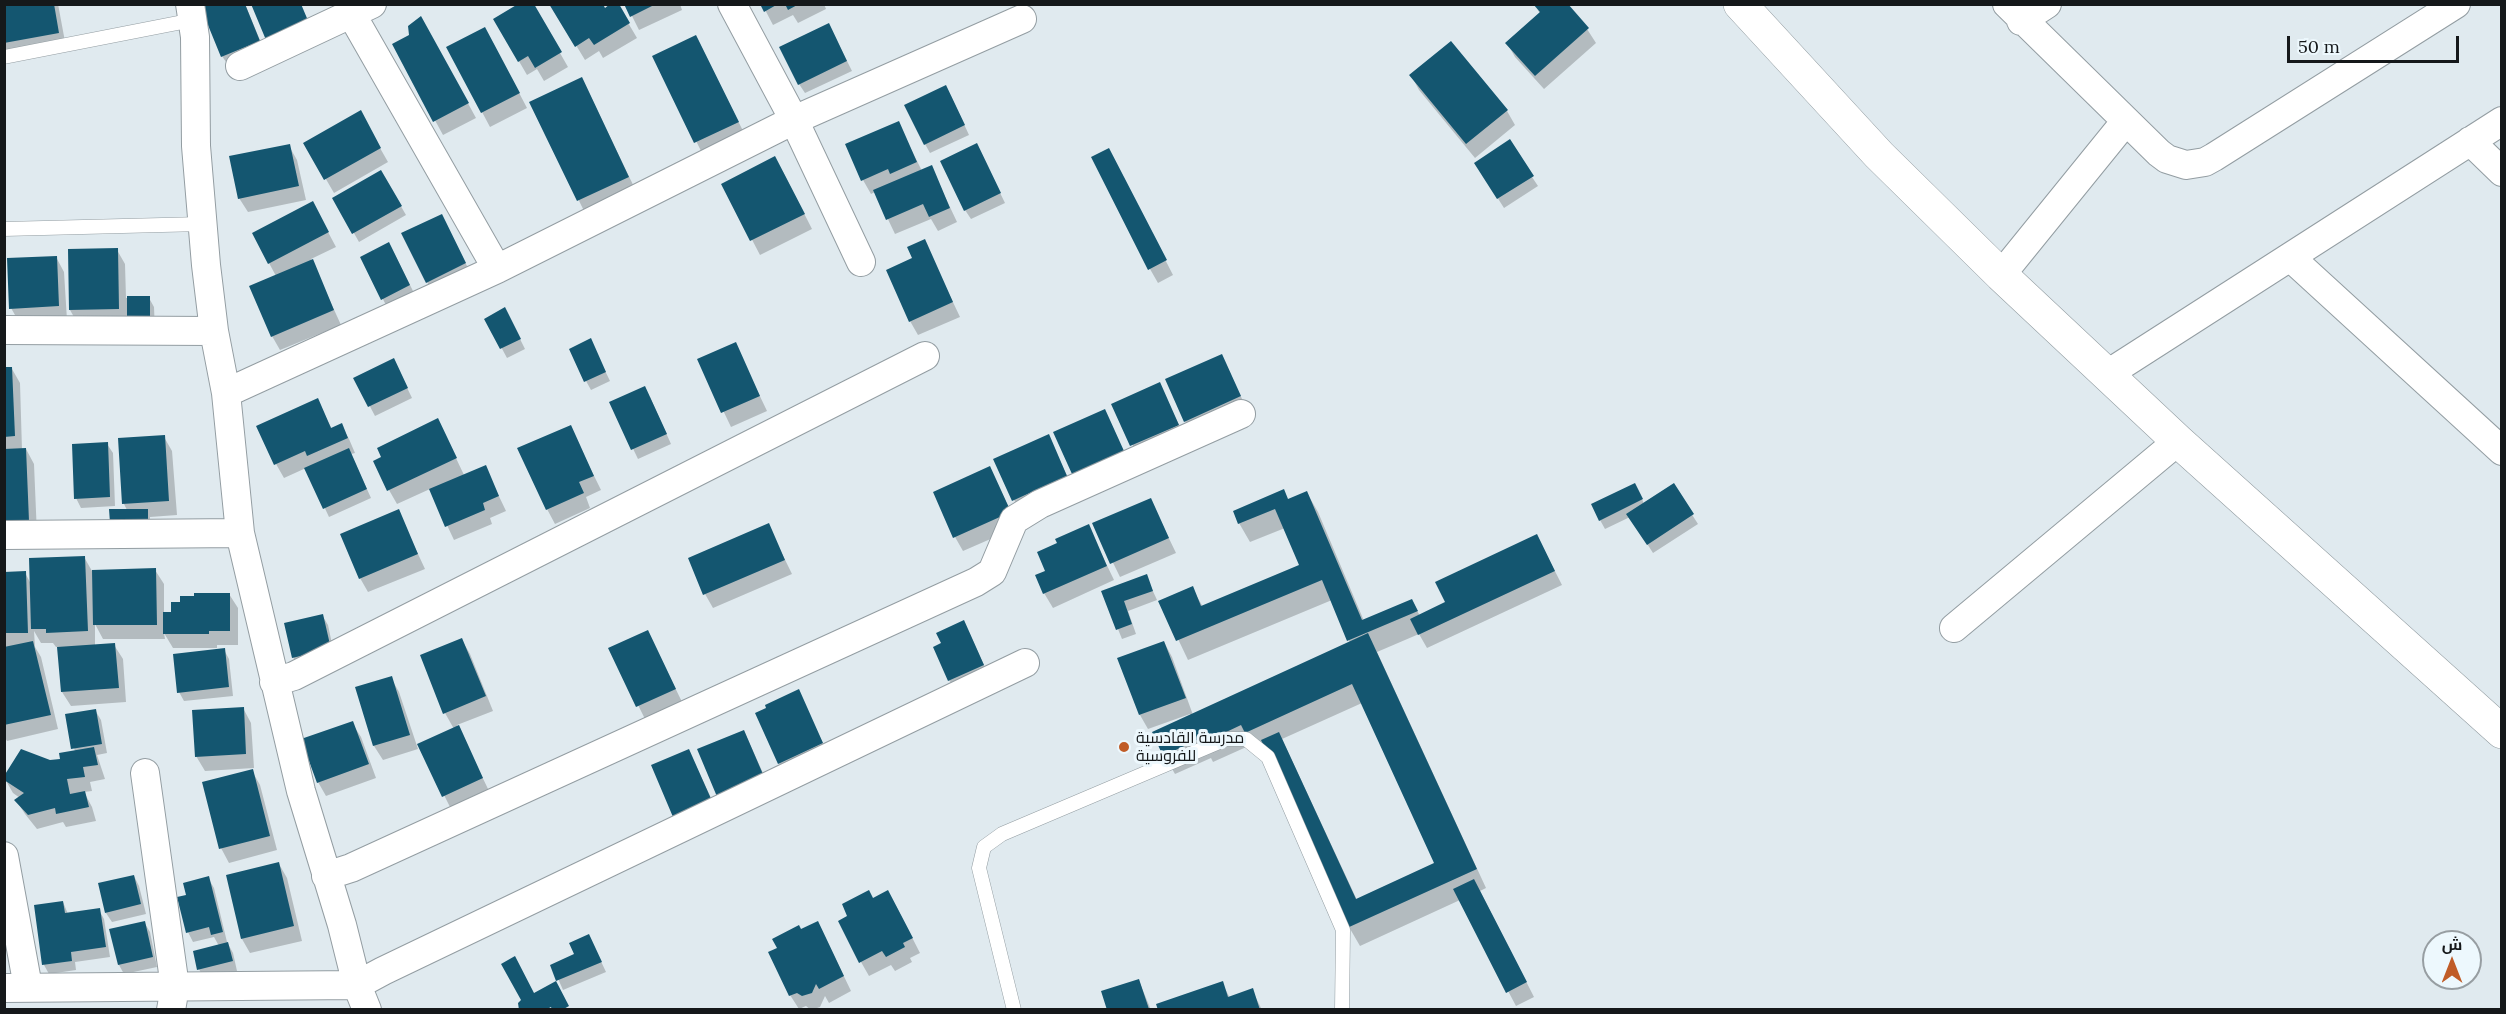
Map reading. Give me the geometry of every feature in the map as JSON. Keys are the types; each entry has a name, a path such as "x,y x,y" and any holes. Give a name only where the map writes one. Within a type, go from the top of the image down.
{"street":[{"path":"732,4 794,120 861,262"},
{"path":"1740,4 1871,147 2001,275 2178,441 2502,732"},
{"path":"2014,13 2048,4"},
{"path":"2014,13 2125,122 2167,159 2186,165 2205,162 2456,4"},
{"path":"240,66 362,10 497,269"},
{"path":"191,12 195,37 196,146 202,224 214,331 226,393 240,533 301,791 362,997"},
{"path":"226,393 497,269 794,120 1022,19"},
{"path":"2106,375 2502,121"},
{"path":"2001,275 2125,122"},
{"path":"2470,141 2502,172"},
{"path":"2290,257 2502,451"},
{"path":"4,330 214,331"},
{"path":"274,682 294,676 926,356"},
{"path":"326,876 372,858 976,582 992,572 1014,520 1040,504 1241,414"},
{"path":"1954,628 2178,441"},
{"path":"4,535 240,533"},
{"path":"4,856 16,987 173,998 362,997 1025,663"},
{"path":"145,773 173,998"}],"lane":[{"path":"4,57 191,12"},
{"path":"5,225 202,224"},
{"path":"1014,1010 979,868 984,847 1002,834 1226,740 1246,739 1268,757 1343,930 1342,1010"}],"building":[{"path":"4,4 54,4 59,33 4,43"},
{"path":"209,4 245,4 260,41 221,57 201,8"},
{"path":"251,4 301,4 309,23 266,40"},
{"path":"518,4 534,4 562,52 535,68 528,56 518,62 493,19"},
{"path":"549,4 603,4 605,8 610,4 619,4 630,23 594,45 589,38 575,47"},
{"path":"624,4 656,4 630,17"},
{"path":"760,4 778,4 764,12"},
{"path":"785,4 799,4 788,10"},
{"path":"1533,4 1568,4 1589,28 1535,76 1505,43 1540,12"},
{"path":"421,16 469,103 433,122 392,44 409,35 408,26"},
{"path":"829,23 847,61 798,85 779,47"},
{"path":"485,27 520,93 481,113 446,47"},
{"path":"696,35 739,122 694,143 652,56"},
{"path":"1451,41 1508,110 1466,144 1409,75"},
{"path":"582,77 629,177 577,201 529,102"},
{"path":"946,85 965,125 924,145 904,105"},
{"path":"361,110 381,148 324,180 303,143"},
{"path":"899,121 917,162 890,174 888,169 861,181 845,144"},
{"path":"1510,139 1534,176 1497,199 1474,163"},
{"path":"977,143 1001,193 964,211 940,161"},
{"path":"290,144 299,186 238,199 229,156"},
{"path":"1109,148 1167,260 1148,270 1091,157"},
{"path":"775,156 805,214 750,241 721,184"},
{"path":"932,165 950,208 929,217 923,204 886,220 873,190"},
{"path":"381,170 402,206 352,234 332,198"},
{"path":"313,201 329,232 268,264 252,233"},
{"path":"442,214 466,263 426,283 401,233"},
{"path":"925,239 953,302 909,322 886,270 912,258 907,247"},
{"path":"389,242 410,285 381,300 360,257"},
{"path":"118,248 119,309 69,310 68,249"},
{"path":"57,256 59,306 9,309 7,258"},
{"path":"313,259 334,310 271,337 249,286"},
{"path":"127,296 150,296 150,323 127,323"},
{"path":"505,307 521,339 500,349 484,319"},
{"path":"591,338 606,372 584,382 569,349"},
{"path":"736,342 760,396 721,413 697,359"},
{"path":"1222,354 1241,396 1184,422 1165,379"},
{"path":"394,358 408,388 368,407 353,378"},
{"path":"4,367 12,367 15,436 4,437"},
{"path":"1160,382 1179,425 1130,446 1111,404"},
{"path":"645,386 667,434 631,450 609,402"},
{"path":"318,398 331,428 342,423 348,438 307,456 305,451 274,465 256,426"},
{"path":"1105,409 1124,451 1072,474 1053,432"},
{"path":"438,418 457,458 387,491 373,461 381,457 377,448"},
{"path":"571,425 594,476 579,482 584,493 546,510 517,448"},
{"path":"1049,434 1067,476 1012,501 993,459"},
{"path":"165,435 169,501 122,504 118,438"},
{"path":"108,442 110,497 74,499 72,444"},
{"path":"26,448 29,521 4,522 4,449"},
{"path":"349,448 367,489 323,509 304,468"},
{"path":"486,465 499,496 483,503 485,510 445,527 429,489"},
{"path":"990,466 1011,512 953,538 933,492"},
{"path":"1635,483 1643,499 1599,521 1591,504"},
{"path":"1674,483 1694,514 1647,545 1626,514"},
{"path":"1284,489 1288,499 1307,491 1362,620 1412,599 1418,611 1347,641 1322,580 1176,641 1158,601 1193,586 1201,606 1299,565 1275,509 1238,524 1233,511"},
{"path":"1151,498 1169,538 1110,564 1092,523"},
{"path":"109,509 148,509 148,523 110,523"},
{"path":"399,509 418,554 359,579 340,534"},
{"path":"769,523 785,560 703,595 688,558"},
{"path":"1089,524 1107,566 1043,594 1035,575 1045,571 1037,552 1057,543 1055,539"},
{"path":"1537,534 1555,571 1418,635 1410,619 1445,602 1435,582"},
{"path":"85,556 88,631 46,633 46,629 31,629 29,558"},
{"path":"156,568 157,625 93,625 92,570"},
{"path":"26,571 28,633 4,633 4,572"},
{"path":"1147,574 1153,591 1124,601 1132,624 1116,630 1101,591"},
{"path":"194,593 230,593 230,631 209,631 209,634 163,634 163,612 171,612 171,602 180,602 180,596 194,596"},
{"path":"323,614 331,649 292,658 284,623"},
{"path":"964,620 984,665 948,681 933,647 941,643 936,633"},
{"path":"648,630 676,689 636,707 608,648"},
{"path":"1368,633 1477,869 1347,928 1261,740 1279,732 1356,899 1434,863 1352,684 1245,733 1241,725 1201,744 1199,739 1163,756 1152,732"},
{"path":"462,638 486,696 443,714 420,655"},
{"path":"33,641 51,715 4,725 4,647"},
{"path":"1164,641 1186,698 1139,715 1117,658"},
{"path":"115,643 119,688 61,692 57,647"},
{"path":"225,648 229,687 177,693 173,654"},
{"path":"392,676 410,735 373,746 355,687"},
{"path":"799,689 823,743 778,764 755,713 766,708 765,705"},
{"path":"244,707 246,754 195,757 192,710"},
{"path":"96,709 102,744 71,749 65,714"},
{"path":"353,721 369,764 317,783 301,739"},
{"path":"459,725 483,778 442,797 417,744"},
{"path":"744,730 765,779 718,799 697,749"},
{"path":"94,747 98,765 83,767 85,777 67,779 70,794 85,791 89,807 56,814 55,808 28,815 14,800 24,793 4,780 4,776 21,749 50,760 60,759 59,753"},
{"path":"689,749 712,801 673,817 651,765"},
{"path":"253,769 270,836 219,849 202,782"},
{"path":"279,862 294,926 241,939 226,875"},
{"path":"134,875 141,904 105,913 98,883"},
{"path":"209,876 223,932 211,935 209,927 186,933 177,897 186,895 183,883"},
{"path":"1474,879 1527,982 1506,993 1453,889"},
{"path":"869,890 873,898 888,890 913,938 903,943 905,947 886,957 882,951 859,963 838,921 847,916 842,904"},
{"path":"63,901 65,913 100,908 106,947 71,952 72,961 42,965 34,905"},
{"path":"145,921 153,957 118,965 109,929"},
{"path":"818,921 844,976 819,989 816,984 812,993 802,996 797,993 789,996 768,952 777,948 772,939 799,925 801,929"},
{"path":"589,934 602,962 556,981 550,965 574,954 569,943"},
{"path":"228,942 233,961 197,970 193,951"},
{"path":"515,956 534,993 556,981 569,1006 562,1010 552,1010 551,1007 545,1010 519,1010 518,1003 521,1000 501,964"},
{"path":"1139,979 1149,1009 1107,1010 1101,991"},
{"path":"1223,981 1228,997 1253,988 1260,1010 1158,1010 1156,1004"}],"place":[{"name":"مدرسة القادسية للفروسية","path":"1124,747"}]}
